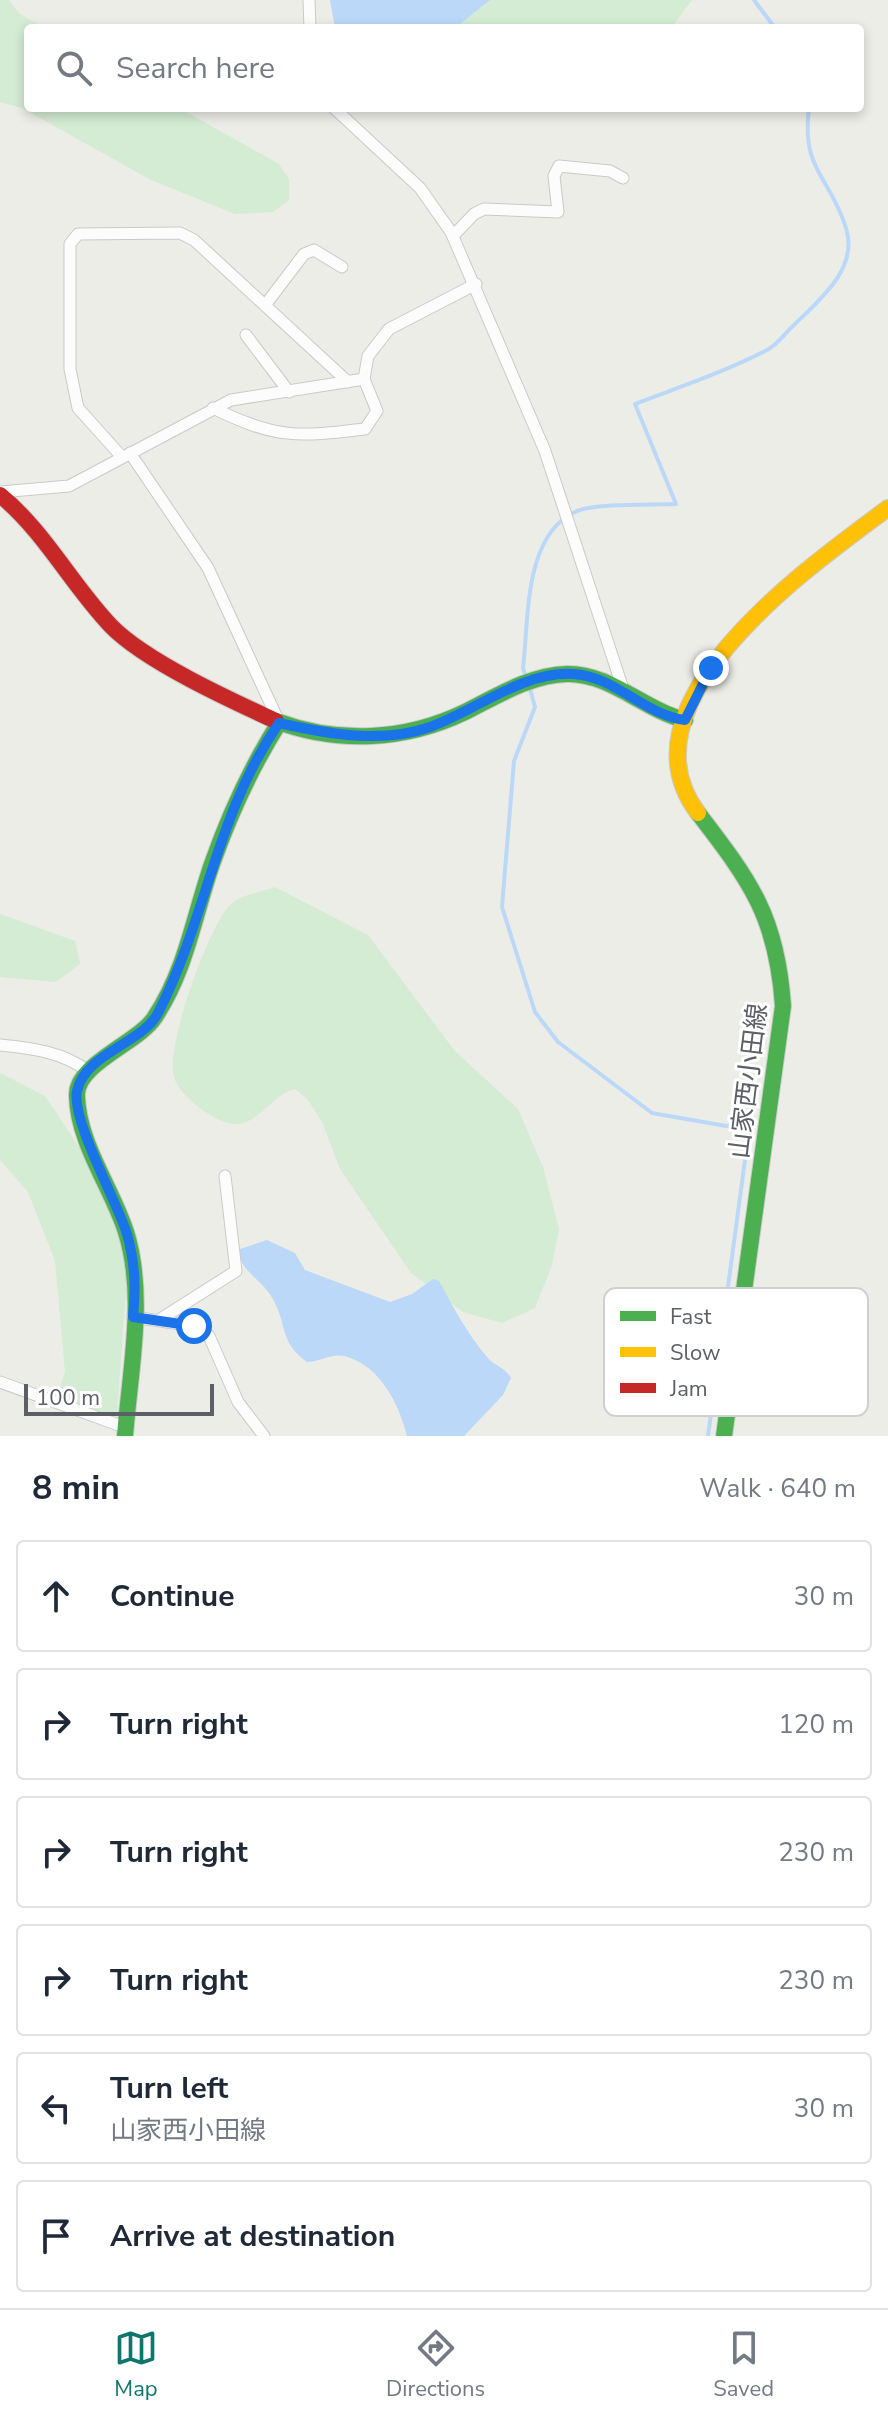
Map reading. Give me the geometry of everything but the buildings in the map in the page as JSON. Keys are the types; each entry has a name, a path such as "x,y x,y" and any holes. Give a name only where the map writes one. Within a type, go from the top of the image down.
{"street":[{"path":"309,0 310,24"},
{"path":"338,112 420,188 453,236 545,451 625,695"},
{"path":"453,236 474,214 484,209 558,212 554,176 559,166 610,171 623,178"},
{"path":"279,723 208,568 126,455 78,408 70,369 73,239 78,234 180,233 194,240 348,382"},
{"path":"266,304 304,254 314,250 342,267"},
{"path":"213,408 246,424 282,435 317,436 365,429 377,411 364,379 368,356 389,329 476,284"},
{"path":"246,335 289,392"},
{"path":"0,494 69,486 231,400 364,379"},
{"path":"0,494 21,514 104,619 135,646 279,723 339,734 399,735 432,726 528,683 562,674 598,680 661,715 685,720"},
{"name":"山家西小田線","path":"744,1288 783,1006 780,964 771,923 752,889 683,792 679,766 685,720 731,636 777,594 888,508"},
{"path":"0,1382 125,1432 137,1276 126,1231 81,1122 76,1093 89,1072 154,1020 186,956 211,866 246,775 279,723"},
{"path":"0,1045 31,1048 75,1061 89,1072"},
{"path":"159,1320 236,1271 225,1176"},
{"path":"133,1317 194,1326 209,1336 238,1402 264,1436"},
{"name":"山家西小田線","path":"724,1436 727,1416"}],"green space":[{"path":"0,0 9,0 19,13 37,24 24,24 24,109 0,102"},
{"path":"447,0 692,0 674,24 452,24"},
{"path":"29,112 186,112 279,164 289,179 289,200 273,212 235,214 151,180"},
{"path":"275,887 368,935 454,1050 518,1109 543,1167 559,1229 552,1265 535,1308 502,1323 463,1312 411,1273 340,1169 322,1122 307,1099 295,1089 279,1097 251,1120 234,1124 208,1114 190,1100 177,1084 173,1062 176,1041 190,988 211,937 230,905 245,896"},
{"path":"0,914 75,941 80,964 56,982 0,977"},
{"path":"0,1073 45,1096 87,1159 118,1230 128,1264 117,1414 96,1412 57,1396 65,1372 55,1261 28,1192 0,1160"}],"water":[{"path":"330,0 490,0 460,24 334,24"},
{"path":"267,1240 295,1253 305,1270 390,1302 412,1294 433,1279 439,1281 480,1348 511,1378 503,1395 464,1436 407,1436 393,1399 368,1368 339,1355 307,1362 292,1347 274,1301 248,1271 237,1250"}],"waterway":[{"path":"754,0 772,24"},
{"path":"526,677 523,668 532,580 547,538 559,522 586,508 676,504 635,404 771,348 825,294 842,270 849,243 846,228 813,160 809,146 809,112"},
{"path":"529,685 535,707 514,761 502,907 535,1012 558,1042 652,1113 749,1130 728,1288"},
{"path":"708,1436 711,1416"}],"traffic: fast":[{"path":"276,721 347,736 395,734 442,722 527,682 567,674 598,679 685,720"},
{"path":"125,1436 135,1333 132,1256 120,1215 83,1131 77,1096 79,1084 97,1064 147,1026 166,999 182,962 226,827 250,774 279,723"},
{"path":"698,813 733,860 758,902 775,948 780,975 783,1006 744,1288"},
{"path":"724,1436 727,1416"}],"traffic: slow":[{"path":"698,813 679,770 682,726 701,682 733,640 773,600 888,508"}],"traffic: jam":[{"path":"0,495 31,525 97,610 126,639 189,679 276,721"}],"route":[{"path":"194,1326 133,1317 137,1276 126,1231 81,1122 76,1093 82,1078 154,1020 186,956 211,866 246,775 279,723 339,734 374,737 399,735 432,726 528,683 562,674 585,676 609,684 661,715 685,720 711,668"}]}
